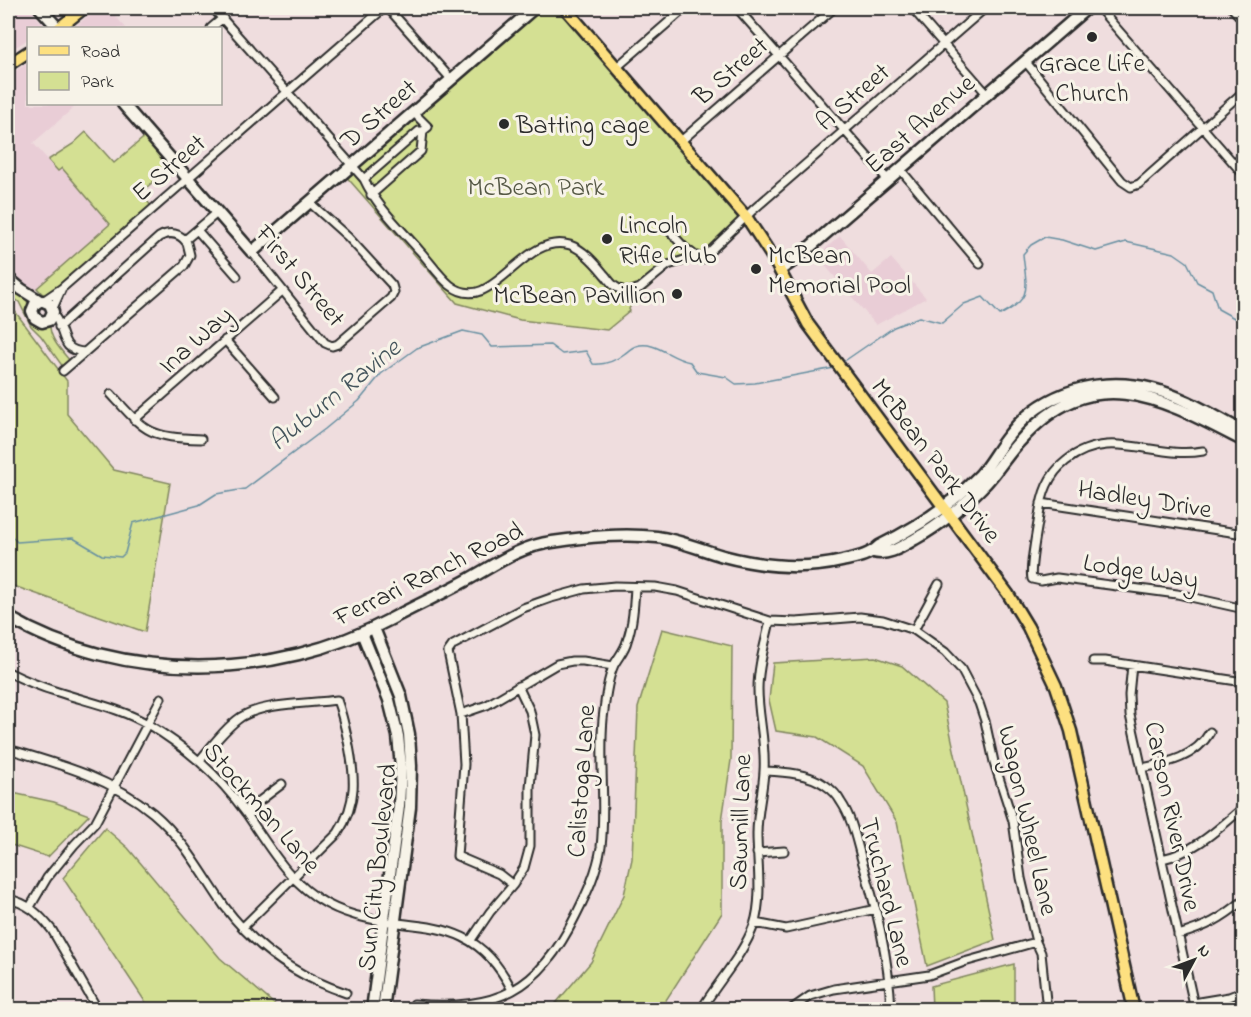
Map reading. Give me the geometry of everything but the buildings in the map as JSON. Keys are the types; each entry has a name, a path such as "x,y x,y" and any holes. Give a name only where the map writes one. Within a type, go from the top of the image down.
{"main road":[{"path":"60,27 84,8"},
{"name":"McBean Park Drive","path":"565,8 746,217 780,270 808,324 999,579 1019,611 1056,686 1075,748 1134,1010"},
{"path":"8,65 27,53"}],"street":[{"path":"40,8 58,27"},
{"path":"213,8 364,179 371,195 450,285 464,292 478,292 492,286 531,251 550,244 570,245 587,255 615,287 629,292 640,288 668,266 699,258"},
{"path":"386,8 451,79"},
{"name":"E Street","path":"39,303 62,288 386,8"},
{"name":"D Street","path":"252,252 534,8"},
{"path":"617,67 685,8"},
{"path":"737,8 888,180"},
{"name":"B Street","path":"681,141 834,8"},
{"path":"912,8 987,94"},
{"name":"A Street","path":"699,258 985,8"},
{"name":"East Avenue","path":"780,270 796,259 1087,8"},
{"path":"1099,8 1243,174"},
{"path":"1232,8 1244,21"},
{"path":"212,27 223,18"},
{"path":"1025,62 1122,181 1131,187 1138,184 1244,91"},
{"name":"First Street","path":"125,105 252,252 326,343 332,346 338,344 391,298 394,292 392,285 348,237 309,202"},
{"path":"364,179 419,131 428,127 413,112"},
{"path":"371,195 421,151 423,131"},
{"path":"900,169 980,264"},
{"path":"185,240 218,212"},
{"path":"664,225 684,247 699,258"},
{"path":"197,231 237,276"},
{"path":"59,327 159,237 172,234 185,240 190,255 184,267 63,371"},
{"path":"697,268 699,258"},
{"path":"8,278 39,303 48,302 55,327 59,327 69,348 73,351 85,352"},
{"name":"E Street","path":"51,314 62,288"},
{"name":"Ina Way","path":"134,420 282,291"},
{"path":"39,303 33,316 37,320 51,314"},
{"path":"225,340 275,397"},
{"name":"Ferrari Ranch Road","path":"946,510 980,475 1009,435 1027,415 1068,392 1090,386 1130,384 1154,389 1190,404 1244,432"},
{"name":"Ferrari Ranch Road","path":"8,617 60,641 118,659 180,666 242,663 278,658 328,645 374,628 468,580 502,559 539,544 622,535 659,537 742,560 802,566 835,563 873,552 879,546 946,510 987,482 1035,424 1073,402 1091,396 1129,393 1152,398 1186,411 1244,441"},
{"path":"111,394 134,420 148,431 163,437 201,439"},
{"path":"1041,503 1048,481 1060,465 1074,454 1093,446 1115,443 1179,453 1203,451"},
{"name":"Hadley Drive","path":"1041,503 1244,534"},
{"name":"Lodge Way","path":"1041,503 1030,572 1032,579 1041,581 1057,578 1177,594 1244,609"},
{"path":"914,630 939,584"},
{"name":"Wagon Wheel Lane","path":"513,885 499,874 457,856 464,764 461,714 448,652 453,645 523,608 584,589 615,586 655,587 677,591 770,621 796,622 860,617 883,620 914,630 945,652 961,669 979,703 994,762 1013,821 1021,878 1036,942 1041,953 1047,1010"},
{"name":"Calistoga Lane","path":"414,1004 469,1005 487,1001 512,990 536,974 556,951 571,926 594,876 601,846 603,721 613,666 627,644 634,613 635,587"},
{"name":"Sawmill Lane","path":"701,1010 731,966 755,923 759,890 757,853 759,800 764,771 763,729 758,690 760,666 770,621"},
{"name":"Sun City Boulevard","path":"372,1010 410,807 410,750 406,719 399,688 374,628"},
{"name":"Sun City Boulevard","path":"362,633 389,700 398,736 401,767 383,1010"},
{"path":"461,714 487,705 557,664 572,661 613,666"},
{"path":"1093,661 1244,682"},
{"name":"Carson River Drive","path":"1132,665 1130,715 1194,1006"},
{"name":"Stockman Lane","path":"8,672 35,684 113,709 147,724 199,761 244,812 292,879 326,903 341,911 369,919 437,928 471,940"},
{"path":"512,990 494,961 471,940 524,868 530,846 530,787 535,735 530,711 518,686"},
{"path":"30,907 47,878 74,844 95,823 161,698"},
{"path":"199,761 231,726 253,712 264,708 337,700 354,770 354,795 350,809 338,833 243,927"},
{"path":"1142,768 1172,762 1183,757 1205,741 1210,732"},
{"path":"8,749 56,763 115,786 147,808 184,846 226,908 257,942 293,970 318,984 346,993"},
{"name":"Truchard Lane","path":"764,771 783,771 807,776 825,785 841,802 851,822 876,909 890,980 891,1010"},
{"path":"244,812 282,784"},
{"path":"1161,859 1191,849 1204,841 1244,807"},
{"path":"757,853 783,851"},
{"path":"8,899 19,901 30,907 52,930 98,1010"},
{"path":"1178,935 1215,922 1244,900"},
{"path":"755,923 786,929 876,909"},
{"path":"790,1010 810,996 826,991 929,975 964,962 1036,942"},
{"path":"1194,1006 1244,991"},
{"path":"8,999 13,1010"}],"shaded area":[{"path":"16,8 29,8 45,27 27,27 27,40 8,52 8,15"},
{"path":"97,8 108,8 125,27 75,27"},
{"path":"27,64 27,105 77,105 33,143 58,171 62,168 111,224 29,295 8,276 8,75"},
{"path":"840,236 872,274 891,258 926,298 876,325 817,256"}],"green space":[{"name":"McBean Park","path":"537,8 560,8 744,220 700,261 670,269 633,301 630,311 607,330 520,320 457,303 344,174"},
{"path":"86,132 114,163 148,134 174,164 140,193 153,208 49,301 37,288 110,224 62,168 58,171 48,160 73,144"},
{"path":"8,280 26,296 30,313 50,324 54,339 70,361 63,367 31,326 19,302 8,294"},
{"path":"8,302 67,381 67,414 114,470 170,483 145,632 8,584"},
{"path":"662,629 732,646 731,760 722,821 722,913 662,1009 551,1009 591,962 624,895 632,859 638,708"},
{"path":"875,657 902,666 944,703 995,940 927,966 897,822 863,766 817,737 776,731 769,700 773,663"},
{"path":"8,792 54,802 89,815 48,857 8,844"},
{"path":"105,828 128,848 220,958 280,1009 150,1009 63,878"},
{"path":"1014,964 1014,1009 932,1009 931,986"}],"waterway":[{"name":"Auburn Ravine","path":"843,362 894,327 919,317 942,323 964,304 983,297 1000,315 1011,309 1023,297 1025,290 1023,254 1031,245 1045,237 1096,251 1126,242 1174,253 1187,262 1197,282 1212,290 1218,309 1236,319 1244,333"},
{"name":"Auburn Ravine","path":"8,532 17,542 73,538 102,555 121,557 125,553 133,523 199,505 216,494 245,489 359,401 381,374 417,348 463,331 482,335 492,347 550,345 562,354 586,351 593,364 613,361 636,346 650,346 690,362 697,372 726,377 736,384 755,383 834,368"}],"place":[{"name":"Grace Life Church","path":"1092,37"},
{"name":"Batting cage","path":"504,124"},
{"name":"Lincoln Rifle Club","path":"607,239"},
{"name":"McBean Memorial Pool","path":"756,269"},
{"name":"McBean Pavillion","path":"677,294"}]}
